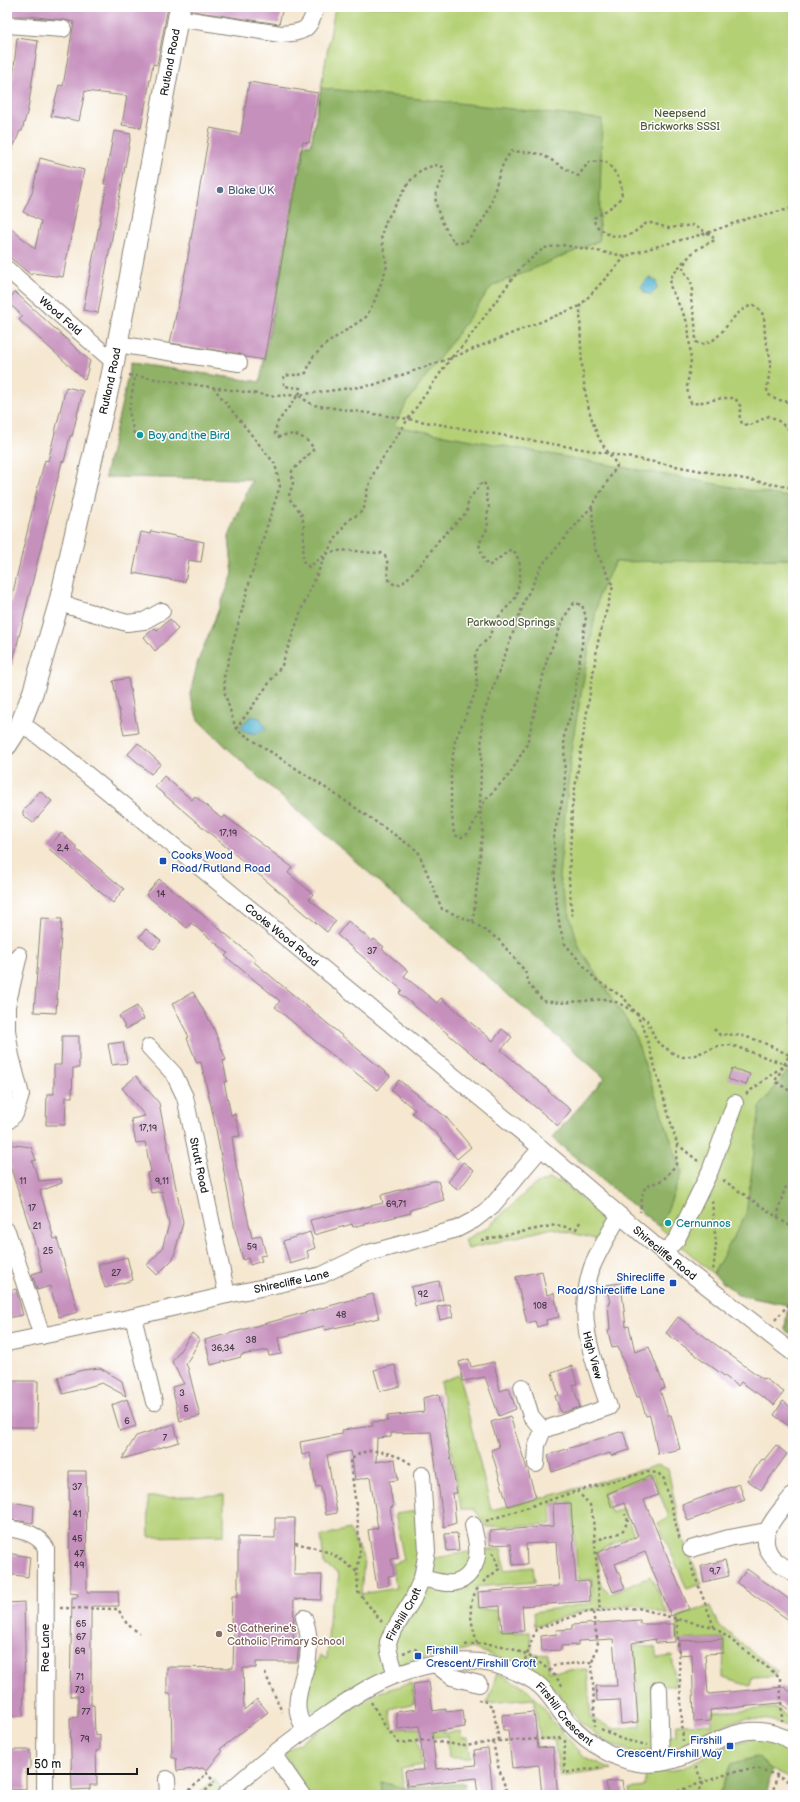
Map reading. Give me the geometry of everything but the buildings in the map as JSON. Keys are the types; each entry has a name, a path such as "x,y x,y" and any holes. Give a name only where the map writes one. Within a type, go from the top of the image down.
{"main road":[{"name":"Rutland Road","path":"7,745 21,723 41,669 59,603 115,360 178,13"}],"street":[{"path":"178,13 281,34 295,33 305,29 311,23 316,7"},
{"path":"7,25 62,29"},
{"name":"Wood Fold","path":"9,276 115,360"},
{"path":"115,360 239,363"},
{"path":"59,603 127,623 144,621 162,611"},
{"name":"Cooks Wood Road","path":"21,723 61,753 541,1148"},
{"path":"7,1122 15,1114 21,1096 11,1056 7,1030 7,1006 19,955"},
{"name":"Strutt Road","path":"149,1047 174,1074 185,1096 227,1295"},
{"path":"664,1253 677,1238 710,1171 735,1103"},
{"name":"Shirecliffe Road","path":"541,1148 664,1253 793,1353"},
{"name":"Shirecliffe Lane","path":"7,1343 322,1275 365,1254 457,1229 474,1220 492,1206 541,1148"},
{"name":"High View","path":"542,1430 609,1407 590,1352 584,1301 586,1287 593,1266 625,1220"},
{"path":"7,1231 42,1336"},
{"path":"133,1317 154,1402"},
{"path":"522,1387 531,1416 542,1430 537,1445 536,1464"},
{"name":"Firshill Croft","path":"396,1675 390,1657 388,1642 413,1599 422,1578 427,1550 422,1475"},
{"path":"793,1495 766,1531 765,1536 767,1548 774,1558 793,1573"},
{"name":"Firshill Croft","path":"422,1578 452,1583 460,1582 468,1576 475,1564 478,1549 473,1526"},
{"name":"Roe Lane","path":"7,1528 29,1533 42,1540 46,1548 45,1795"},
{"path":"691,1549 729,1538 766,1531"},
{"path":"304,1618 309,1632 308,1657 297,1702 297,1715 306,1730"},
{"name":"Firshill Crescent","path":"225,1795 306,1730 364,1691 396,1675 435,1664 482,1661 520,1673 539,1685 576,1731 592,1743 612,1754 638,1763 661,1762 687,1754 726,1736 745,1730 763,1730 788,1739"},
{"path":"435,1664 452,1677 479,1684"},
{"path":"659,1689 661,1762"},
{"path":"274,1755 302,1795"},
{"path":"167,1779 168,1795"}],"path":[{"path":"625,1220 640,1211 643,1191 647,1186 662,1180 676,1165 677,1144 644,1029 636,1013 624,998 596,980 565,944 560,928 555,892 554,835 565,788 564,733 572,712 586,617 582,605 574,604 565,616 547,659 527,744 510,774 485,800 469,833 460,838 454,834 451,806 451,768 455,741 477,688 475,654 480,646 489,638 495,621 516,597 520,578 520,564 516,553 510,550 489,566 485,562 479,544 488,527 487,519 489,505 486,497 486,485 482,482 468,502 467,512 439,540 421,564 403,583 396,585 390,582 388,577 388,559 383,553 367,553 344,549 326,554 309,566 303,561 302,516 289,498 289,491 293,486 292,471 314,450 311,444 298,435 287,434 279,437 275,434 277,423 301,391 300,388 284,386 284,376 290,374 299,376 306,373 312,358 326,342 366,317 375,300 387,266 381,236 386,221 409,182 422,170 435,165 443,167 445,173 436,193 436,202 447,233 454,242 464,243 477,228 489,208 504,160 512,151 541,154 578,176 589,162 605,161 615,170 621,183 621,192 619,201 594,218 595,225 609,235 622,237 632,234 645,224 651,223 669,228 694,225 707,234 712,235 714,240 693,252 671,277 670,286 688,324 691,360 687,387 689,400 692,404 723,398 735,398 740,406 740,420 742,424 750,426 769,416 776,419 793,433"},
{"path":"236,729 282,665 302,608 326,554 345,524 351,518 359,514 364,508 367,491 375,470 408,419 451,358 521,267 544,248 562,245 626,256 707,234 746,219 793,208"},
{"path":"115,360 135,376 272,396 298,395 373,385 451,358 580,306 626,256"},
{"path":"684,261 683,270 690,281 692,290 691,300 695,322 696,342 700,344 711,342 742,309 754,305 764,316 765,336 771,362 767,389 768,394 775,399 789,402 793,412"},
{"path":"473,922 483,827 480,808 482,718 525,600 542,565 592,506 617,466 611,454 600,440 590,413 582,369 580,306"},
{"path":"134,434 129,411 135,376"},
{"path":"213,387 275,464 280,486 251,576 224,677 225,694 236,729 418,851 442,909 473,922 503,946 525,971 530,986 543,1001 560,1003 606,998 619,1003 646,1020 656,1041 674,1054 683,1057 694,1055 718,1046 731,1045 793,1066"},
{"path":"298,395 313,405 408,419 611,454 793,488"},
{"path":"572,916 569,880 572,807 598,642 613,586 594,547 592,506"},
{"path":"714,1029 720,1035 734,1034 752,1038 789,1055"},
{"path":"793,1047 776,1081 793,1093"},
{"path":"735,1103 784,1064"},
{"path":"677,1144 710,1171 793,1228"},
{"path":"705,1284 713,1274 716,1245 710,1171"},
{"path":"778,1219 778,1208 785,1187 793,1173"},
{"path":"481,1240 556,1225 576,1230 580,1222"},
{"path":"765,1330 788,1305 793,1303"},
{"path":"392,1633 362,1599 358,1592 357,1572 360,1546 350,1460 364,1452 390,1453 408,1461 422,1475"},
{"path":"473,1526 577,1491 647,1472 658,1472 664,1479 680,1542 686,1539 691,1549 690,1562 714,1627"},
{"path":"577,1491 590,1505 593,1518 600,1612"},
{"path":"594,1541 622,1532 628,1521 625,1514"},
{"path":"296,1543 325,1550 339,1557 357,1572"},
{"path":"478,1549 494,1554 498,1569 484,1581 475,1592 470,1603 470,1618 482,1661"},
{"path":"45,1607 118,1609 127,1624 140,1633"},
{"path":"520,1673 536,1629 587,1612 638,1608 677,1619 714,1627 780,1676 788,1739"},
{"path":"593,1612 598,1645 592,1662 595,1726"},
{"path":"677,1619 687,1754 702,1784"},
{"path":"462,1646 477,1643 496,1646 527,1655 542,1664 558,1678 565,1690"},
{"path":"390,1657 415,1649 424,1653"},
{"path":"549,1671 555,1664 592,1662"},
{"path":"265,1673 288,1723 297,1715"},
{"path":"364,1691 385,1726 399,1743 425,1740 465,1746 493,1742 565,1738"},
{"path":"471,1698 484,1701 493,1707 499,1742"},
{"path":"592,1723 621,1739 644,1745 660,1745"},
{"path":"493,1742 498,1766 508,1795"},
{"path":"666,1795 702,1784 736,1771 759,1769 778,1775 793,1784"},
{"path":"185,1795 207,1773 214,1782"},
{"path":"772,1795 778,1775"},
{"path":"201,1795 220,1778"},
{"path":"695,1795 702,1784"},
{"path":"684,1789 686,1795"}],"green space":[{"name":"Parkwood Springs","path":"335,7 793,7 793,1335 785,1330 788,1305 738,1295 629,1201 552,1138 605,1078 253,772 198,720 190,695 198,661 233,574 229,537 252,479 105,477 131,363 260,382 304,145 311,145"},
{"path":"321,88 602,119 599,241 492,286 406,404 394,426 793,498 793,559 615,562 599,594 572,744 559,877 579,947 634,1033 682,1172 662,1224 658,1226 552,1138 605,1078 253,772 198,720 190,695 198,661 233,574 229,537 252,479 105,477 131,363 260,382 304,145 311,145"},
{"path":"793,1064 793,1335 785,1330 788,1305 738,1295 713,1274 746,1214 760,1107"},
{"path":"549,1179 563,1183 603,1216 605,1227 599,1240 553,1228 468,1249 464,1240 487,1228 534,1185"},
{"path":"459,1375 491,1510 550,1496 658,1465 668,1469 682,1537 702,1584 687,1589 658,1523 669,1517 652,1475 603,1493 612,1513 623,1508 634,1534 597,1551 601,1585 611,1594 651,1576 668,1615 638,1605 582,1611 535,1626 534,1612 592,1603 592,1579 578,1580 572,1502 551,1504 552,1524 487,1527 474,1509 461,1509 440,1382"},
{"path":"224,1495 224,1535 149,1537 148,1497"},
{"path":"418,1511 419,1561 469,1552 502,1549 504,1570 533,1567 535,1582 476,1587 476,1609 496,1610 498,1633 530,1632 533,1655 548,1654 549,1671 587,1669 591,1718 615,1729 641,1726 634,1646 655,1647 657,1658 672,1656 676,1686 653,1686 655,1738 676,1735 677,1724 712,1724 712,1712 777,1708 793,1722 793,1728 770,1720 746,1719 732,1722 675,1750 654,1749 635,1753 605,1742 578,1720 556,1690 530,1669 472,1648 411,1661 366,1679 318,1711 301,1708 320,1655 327,1659 330,1604 336,1595 339,1574 324,1564 321,1536 349,1529 364,1559 361,1594 396,1588 392,1564 404,1560 395,1514"},
{"path":"710,1606 718,1625 778,1672 773,1676 752,1677 750,1686 723,1678 724,1638 677,1640 678,1616"},
{"path":"497,1673 525,1687 544,1707 550,1719 585,1757 612,1769 560,1777 554,1739 540,1738 534,1699 487,1703"},
{"path":"411,1683 415,1703 389,1709 394,1729 443,1727 443,1733 461,1731 462,1738 468,1738 471,1758 449,1758 447,1736 418,1739 422,1765 401,1769 404,1788 382,1782 382,1795 308,1795 284,1753 376,1693"},
{"path":"757,1737 784,1746 793,1753 793,1780 772,1770 757,1757 731,1764 719,1795 630,1795 629,1789 644,1787 646,1774 680,1769 721,1748"},
{"path":"757,1757 772,1770 766,1795 719,1795 731,1764"},
{"path":"214,1779 220,1786 211,1795 197,1795"},
{"path":"381,1782 404,1788 465,1783 466,1795 382,1795"}],"water":[{"path":"649,277 656,281 657,289 651,295 645,293 641,287"},
{"path":"252,716 260,718 266,728 261,732 256,733 244,731 242,725"}],"place":[{"name":"Blake UK","path":"220,190"},
{"name":"Boy and the Bird","path":"140,435"},
{"name":"Cooks Wood Road/Rutland Road","path":"163,861"},
{"name":"Cernunnos","path":"668,1223"},
{"name":"Shirecliffe Road/Shirecliffe Lane","path":"673,1283"},
{"name":"St Catherine's Catholic Primary School","path":"219,1634"},
{"name":"Firshill Crescent/Firshill Croft","path":"418,1656"},
{"name":"Firshill Crescent/Firshill Way","path":"730,1746"}],"park label":[{"name":"Neepsend Brickworks SSSI","path":"680,119"}]}
